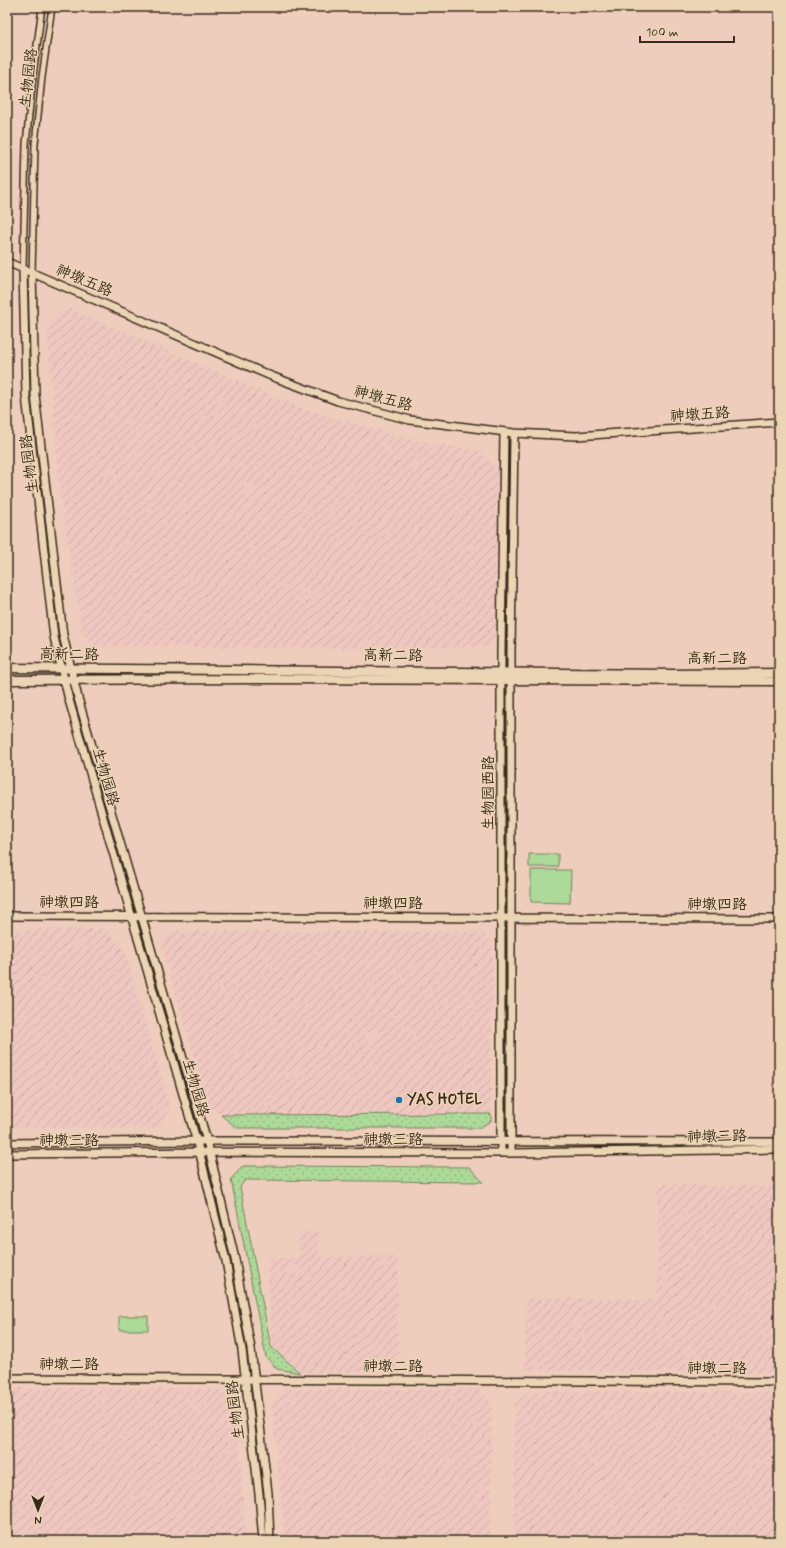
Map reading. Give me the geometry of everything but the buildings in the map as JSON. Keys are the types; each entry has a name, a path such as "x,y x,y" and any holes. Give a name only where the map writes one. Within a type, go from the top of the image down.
{"main road":[{"name":"高新二路","path":"7,668 203,668 512,672 779,673"},
{"name":"高新二路","path":"7,680 755,680 779,682"}],"street":[{"name":"生物园路","path":"42,7 26,144 23,269 26,396 54,637 64,680 196,1141 226,1261 245,1379 259,1494 263,1541"},
{"name":"生物园路","path":"52,7 42,77 35,144 32,272 35,395 63,635 74,680 141,916 207,1141 235,1259 255,1379 268,1493 270,1541"},
{"name":"神墩五路","path":"7,262 271,376 338,401 410,420 514,433 576,436 778,423"},
{"name":"生物园西路","path":"501,1153 504,432"},
{"name":"生物园西路","path":"511,1153 514,433"},
{"name":"神墩四路","path":"7,916 779,919"},
{"name":"神墩三路","path":"7,1143 196,1141 779,1142"},
{"name":"神墩三路","path":"7,1154 199,1152 511,1153 779,1149"},
{"name":"神墩二路","path":"7,1378 779,1382"}],"shaded area":[{"path":"68,308 301,408 413,440 481,451 498,472 496,631 494,640 486,647 316,648 95,646 82,633 60,494 48,338 49,323"},
{"path":"104,929 120,943 125,951 170,1109 160,1128 7,1127 7,930"},
{"path":"171,931 481,932 493,943 491,1114 221,1115 208,1105 161,943"},
{"path":"658,1184 779,1186 779,1373 525,1370 526,1298 657,1299"},
{"path":"299,1232 318,1232 319,1257 391,1256 398,1260 398,1371 300,1373 271,1347 267,1258 300,1258"},
{"path":"7,1388 218,1389 234,1402 241,1469 245,1541 18,1541 7,1497"},
{"path":"285,1389 478,1389 492,1403 491,1541 285,1541 272,1404"},
{"path":"529,1391 779,1392 779,1541 514,1541 514,1405"}],"green space":[{"path":"529,854 558,854 558,867 529,867"},
{"path":"531,870 571,870 570,903 531,902"},
{"path":"491,1114 491,1121 479,1128 237,1128 221,1115"},
{"path":"243,1166 469,1167 483,1182 245,1180 240,1187 271,1347 300,1373 277,1369 266,1357 231,1179"},
{"path":"119,1316 148,1316 148,1330 119,1330"}],"place":[{"name":"YAS HOTEL","path":"399,1100"}]}
